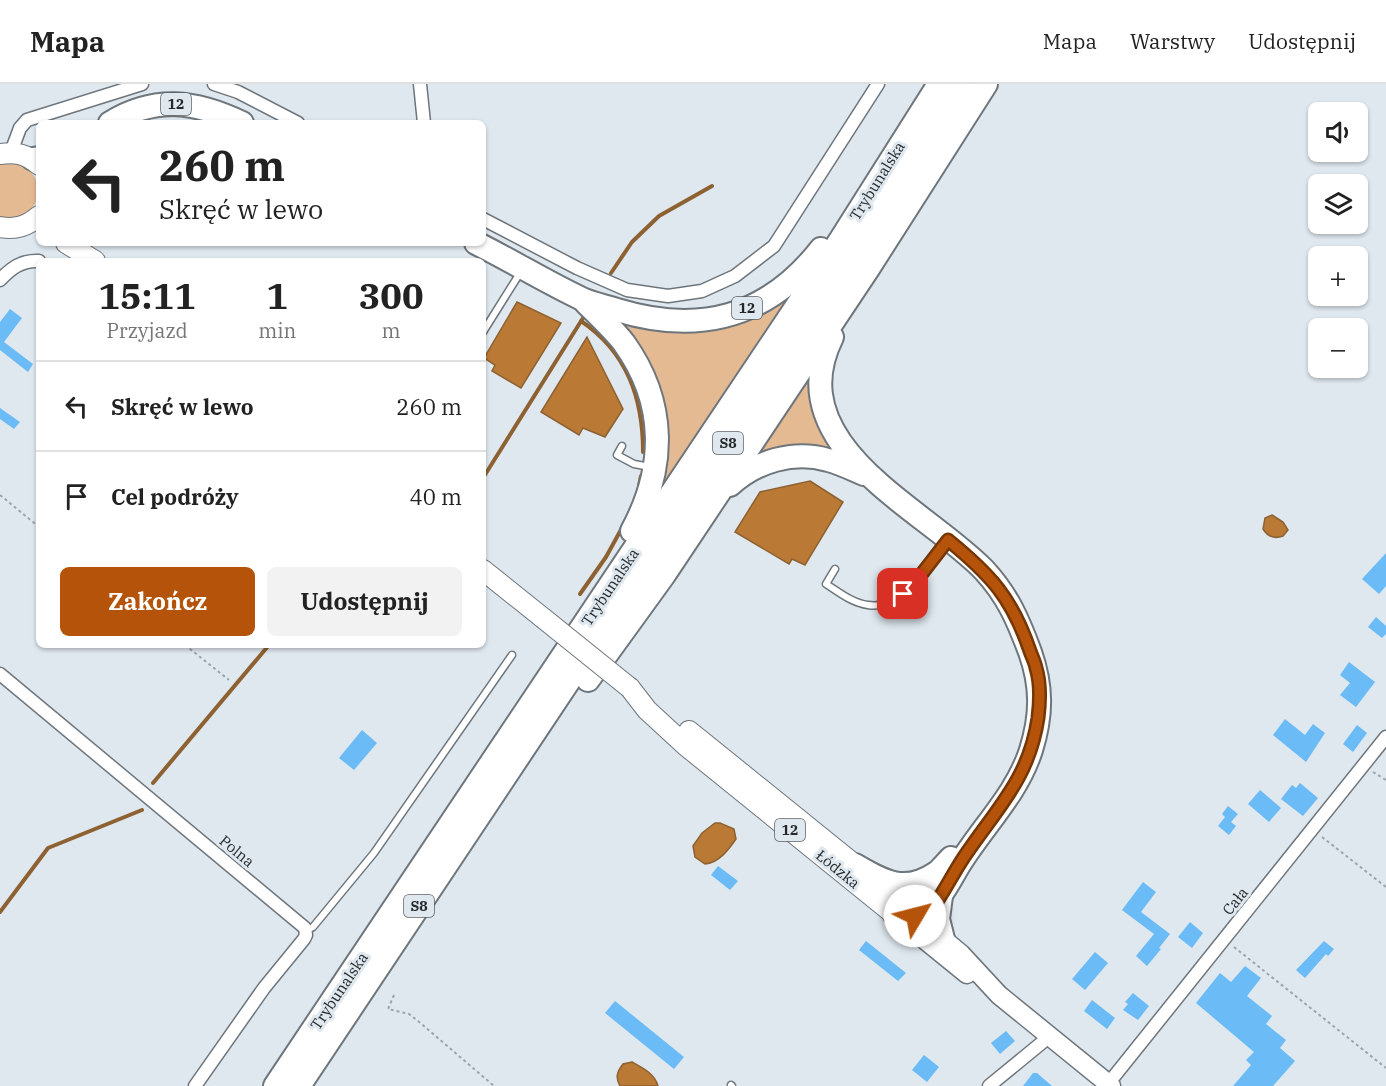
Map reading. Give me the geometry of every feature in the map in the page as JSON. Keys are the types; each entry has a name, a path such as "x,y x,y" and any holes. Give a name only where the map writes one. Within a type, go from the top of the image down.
{"highway":[{"name":"Trybunalska","path":"275,1086 828,258 939,84"},
{"name":"Trybunalska","path":"299,1086 837,278 962,84"},
{"path":"490,799 534,752 636,615 868,269 986,84"},
{"name":"12","path":"116,120 145,107 184,104 220,113 235,120"},
{"name":"12","path":"482,246 583,300 662,321 706,321 730,315 772,296 785,287 808,265 839,225 869,194"},
{"name":"12","path":"868,269 828,343 821,383 825,414 833,432 847,452 871,477 980,567 1004,595 1020,623 1037,669 1040,706 1031,750 1013,790 930,909 906,917"},
{"path":"580,630 643,511 656,469 658,448 656,424 648,387 638,365 623,342 583,300"},
{"path":"708,508 744,474 760,465 781,458 801,456 827,460 871,477"},
{"name":"12","path":"855,865 884,882 894,884 919,881 940,870 1006,786 1014,765 1028,706 1030,653"},
{"path":"906,917 915,900 940,870"},
{"path":"940,896 937,915 943,939"}],"main road":[{"path":"5,153 25,155 36,160"},
{"path":"0,227 20,227 36,222"},
{"path":"71,246 91,258"},
{"path":"80,246 92,258"},
{"name":"Łódzka","path":"486,572 630,688 717,753 855,865 906,917 970,976 999,994"},
{"name":"Łódzka","path":"630,688 647,710 685,745 906,917 943,939 961,954 999,994 1109,1085"}],"street":[{"path":"5,153 27,120 142,84"},
{"path":"214,84 238,92 292,120"},
{"path":"420,84 424,120"},
{"path":"486,221 577,268 627,290 668,296 702,291 735,276 774,246 878,84"},
{"path":"0,280 16,265 26,261 36,261"},
{"name":"Polna","path":"0,674 303,926 306,931"},
{"name":"Cała","path":"1109,1085 1386,737"},
{"path":"195,1086 264,988 304,939 306,931"},
{"path":"989,1086 1050,1036"}],"lane":[{"path":"486,327 523,267"},
{"path":"622,446 617,455 634,465 656,469"},
{"path":"835,569 826,584 852,600 870,606 887,603 903,594 917,580 948,540"},
{"path":"306,931 313,927 374,853 512,655"}],"path":[{"path":"0,495 36,525"},
{"path":"189,648 229,680"},
{"path":"1364,765 1386,780"},
{"path":"1312,829 1386,887"},
{"path":"1224,939 1386,1068"},
{"path":"394,995 388,1009 409,1014 494,1086"}],"shaded area":[{"path":"11,163 25,167 33,175 36,182 36,199 33,207 25,214 14,218 0,217 0,165"},
{"path":"791,293 665,482 661,482 663,450 612,315 659,329"},
{"path":"517,302 561,323 521,388 492,371 495,365 486,359 486,355"},
{"path":"587,337 623,409 605,437 583,428 579,435 541,412"},
{"path":"811,368 842,456 753,462"},
{"path":"810,481 843,502 805,565 792,559 789,564 735,532 760,492"},
{"path":"1272,515 1283,522 1288,530 1283,536 1272,537 1263,529 1265,518"},
{"path":"715,823 734,829 736,839 719,858 705,864 695,857 693,846 702,833"},
{"path":"632,1062 651,1075 658,1086 620,1086 617,1077 619,1070 623,1064"}],"building":[{"path":"10,309 22,318 4,342 33,364 28,372 0,350 0,322"},
{"path":"0,408 20,422 14,429 0,419"},
{"path":"1386,553 1386,586 1379,594 1362,579"},
{"path":"1376,617 1386,626 1386,634 1382,638 1368,627"},
{"path":"1349,662 1375,682 1356,707 1340,695 1350,683 1340,675"},
{"path":"1285,719 1305,735 1313,724 1325,733 1306,762 1273,735"},
{"path":"1357,725 1367,733 1353,752 1343,744"},
{"path":"362,730 377,743 354,770 339,758"},
{"path":"1300,783 1318,798 1303,816 1281,799 1292,785 1296,788"},
{"path":"1260,790 1281,808 1269,822 1248,804"},
{"path":"1228,806 1238,814 1231,822 1236,826 1229,835 1218,826 1225,817 1222,814"},
{"path":"718,866 738,881 730,890 711,875"},
{"path":"1143,882 1156,892 1141,912 1170,934 1147,966 1136,956 1154,934 1122,910"},
{"path":"1190,922 1203,933 1192,948 1178,937"},
{"path":"866,941 906,973 898,981 859,950"},
{"path":"1324,941 1334,949 1328,956 1326,954 1305,978 1296,970"},
{"path":"1095,952 1108,963 1085,990 1072,979"},
{"path":"1245,966 1261,978 1247,996 1272,1016 1266,1024 1286,1040 1280,1048 1295,1061 1273,1086 1233,1086 1251,1065 1246,1060 1254,1052 1196,1003 1220,973 1231,982"},
{"path":"1133,993 1149,1006 1138,1020 1123,1010 1128,1004 1125,1002"},
{"path":"1092,1000 1115,1018 1107,1029 1084,1011"},
{"path":"615,1001 684,1057 674,1069 605,1013"},
{"path":"1006,1031 1015,1041 1000,1054 991,1043"},
{"path":"924,1055 939,1067 927,1082 912,1070"},
{"path":"1033,1073 1037,1073 1052,1086 1023,1086"}],"waterway":[{"path":"611,273 632,242 659,216 712,186"},
{"path":"486,473 583,318"},
{"path":"581,321 610,347 629,378 640,413 643,452"},
{"path":"639,486 641,476"},
{"path":"580,594 606,557 623,526"},
{"path":"153,783 266,648"},
{"path":"0,912 48,848 142,810"}],"route":[{"path":"903,594 948,540 964,553 992,580 1018,618 1037,669 1040,706 1031,750 1024,770 1013,790 965,856 936,903 930,909 915,916"}]}
